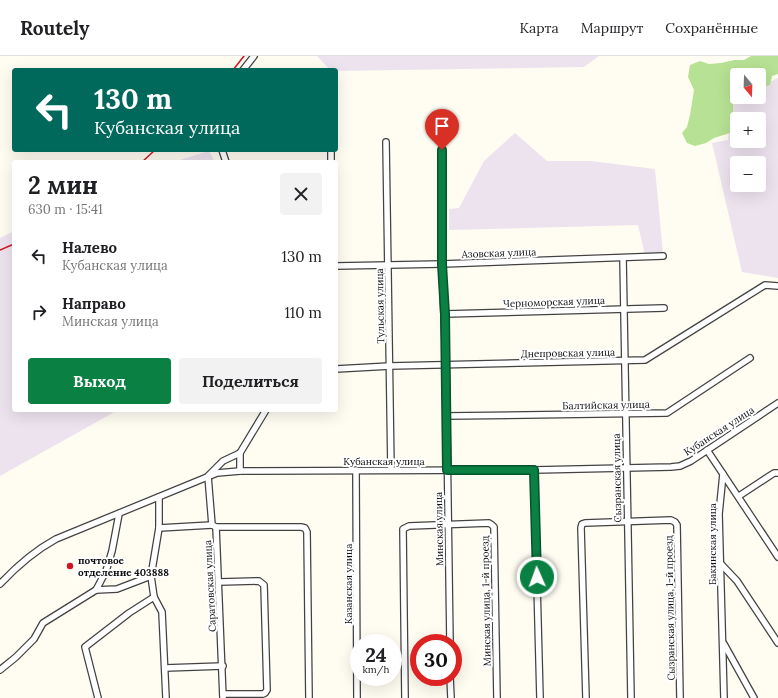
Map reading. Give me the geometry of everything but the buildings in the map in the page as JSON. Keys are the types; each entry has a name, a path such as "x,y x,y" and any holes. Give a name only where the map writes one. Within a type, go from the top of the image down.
{"street":[{"path":"245,68 254,56"},
{"name":"Тульская улица","path":"386,142 391,470"},
{"name":"Минская улица","path":"442,150 442,264 445,314 450,634"},
{"name":"Азовская улица","path":"338,266 442,264 663,256"},
{"name":"Сызранская улица","path":"623,258 631,698"},
{"name":"Днепровская улица","path":"338,369 446,364 645,360 765,285 778,286"},
{"name":"Черноморская улица","path":"445,314 664,308"},
{"name":"Балтийская улица","path":"446,416 625,414 667,412 750,358"},
{"name":"Кубанская улица","path":"0,584 26,559 56,539 208,476 226,471 534,470 680,466 691,461 778,403"},
{"path":"240,471 240,453 265,412"},
{"path":"708,450 778,557"},
{"path":"208,476 223,461 240,453"},
{"name":"Казанская улица","path":"356,470 357,698"},
{"path":"534,470 540,698"},
{"path":"739,496 774,473 778,473"},
{"name":"Бакинская улица","path":"724,474 719,514 724,698"},
{"name":"Саратовская улица","path":"208,476 219,582 223,696"},
{"path":"159,497 159,528 151,576 154,597 162,612 166,698"},
{"path":"96,590 106,571 112,551 119,514"},
{"name":"Сызранская улица, 1-й проезд","path":"586,698 582,524 671,520 677,525 680,698"},
{"name":"Минская улица, 1-й проезд","path":"405,698 403,529 409,526 489,523 494,528 497,698"},
{"path":"159,528 214,526 305,528 310,698"},
{"path":"720,563 737,582 778,643"},
{"path":"0,670 34,639 43,623 96,590 117,589 151,576"},
{"path":"219,582 259,581 264,585 266,693 223,696"},
{"path":"98,698 85,647 129,613 154,597"},
{"name":"Бакинская улица","path":"723,642 754,698"},
{"path":"165,668 223,666"},
{"path":"450,686 451,698"}],"shaded area":[{"path":"317,56 599,56 584,67 338,71 338,68 328,68"},
{"path":"778,78 778,278 742,272 712,143 728,140 730,120 730,148 766,148 766,112 731,112 732,104 766,104 766,84"},
{"path":"515,133 547,161 591,161 655,169 663,253 645,255 638,225 449,230 449,209 459,208 484,161"},
{"path":"210,152 214,160 180,160"},
{"path":"12,232 12,412 114,412 0,476 0,238"}],"green space":[{"path":"751,56 778,56 778,74 772,76 770,85 766,86 766,68 730,68 730,104 733,104 733,112 730,112 730,133 695,146 687,143 682,133 687,127 694,90 688,77 690,65 700,61 709,64 744,60"}],"railway":[{"path":"235,68 244,56"},
{"path":"144,160 153,152"},
{"path":"0,250 12,245"}],"place":[{"name":"почтовое отделение 403888","path":"70,566"}],"route":[{"path":"442,150 442,264 445,314 447,470 534,470 537,577"}]}
